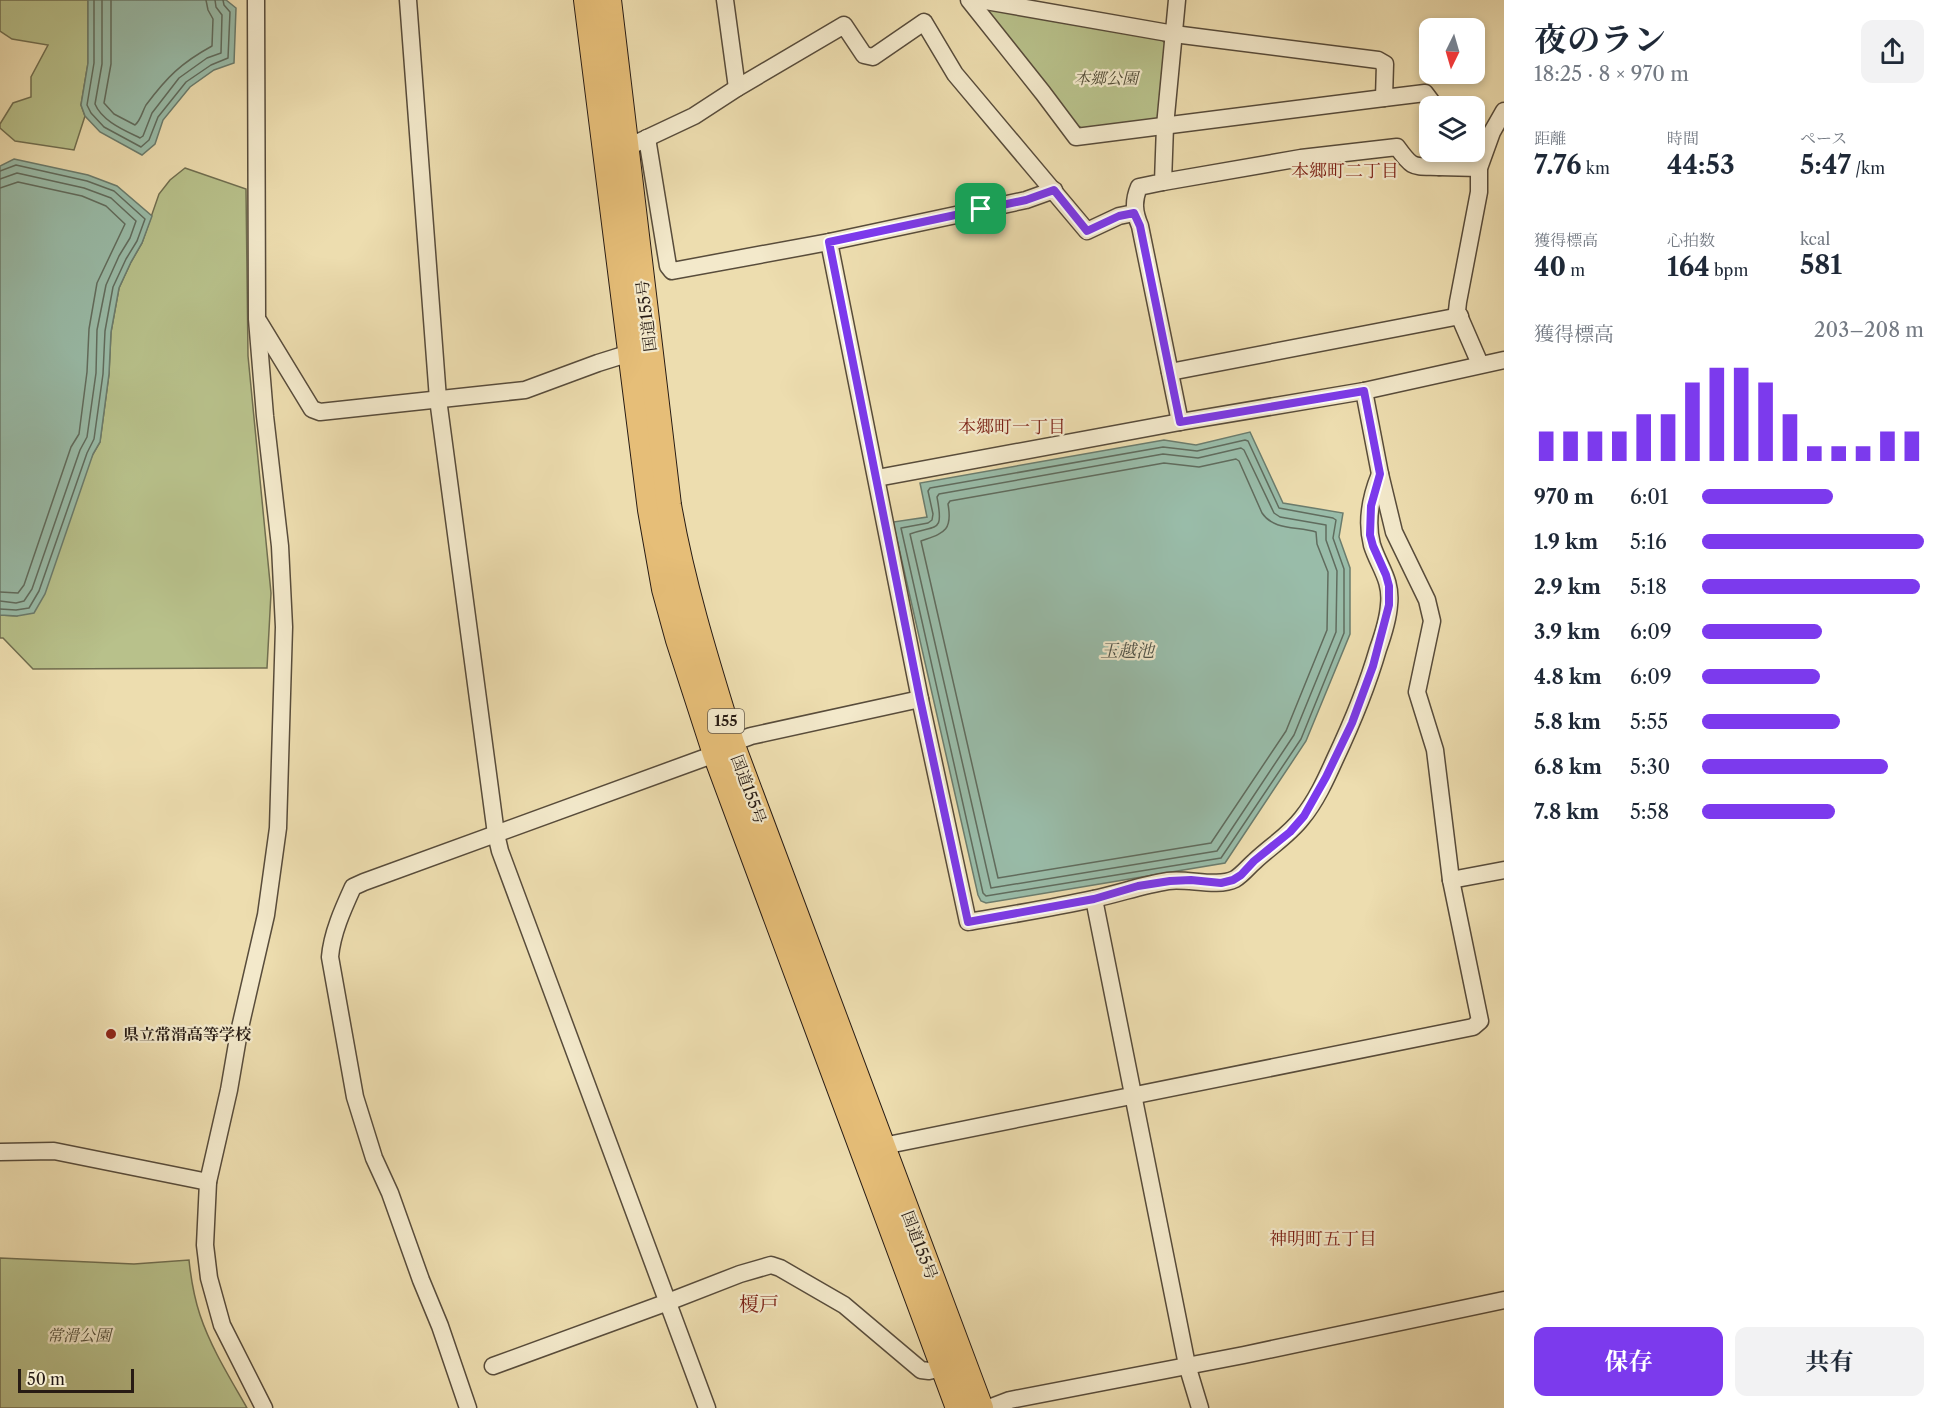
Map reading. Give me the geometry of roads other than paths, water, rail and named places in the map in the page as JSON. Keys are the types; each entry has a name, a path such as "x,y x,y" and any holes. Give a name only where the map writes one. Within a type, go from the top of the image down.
{"highway":[{"name":"国道155号","path":"586,0 650,510 664,589 678,640 883,1146 981,1408"},
{"name":"国道155号","path":"609,0 637,143 657,413 675,542 724,749 958,1408"}],"street":[{"path":"256,0 258,319 265,416 280,546 284,627 278,828 266,915 208,1182 205,1245 213,1295 222,1325 264,1408"},
{"path":"408,0 438,399 496,834 500,851 707,1408"},
{"path":"725,0 737,88"},
{"path":"969,0 1076,137 1425,93 1428,96"},
{"path":"980,0 1174,34 1378,60 1385,64 1384,98"},
{"path":"1163,182 1165,126 1177,0"},
{"path":"1054,190 1026,200 829,242 672,271 668,266 637,143 694,116 843,25 864,55 873,57 924,22 955,74 1054,190 1087,231 1119,216 1134,213"},
{"path":"1480,364 1457,311 1479,192 1479,168 1492,132 1504,111"},
{"path":"1180,422 1140,226 1134,213 1135,195 1139,187 1301,158 1397,147 1409,163 1415,166 1428,162"},
{"path":"1452,162 1479,168"},
{"path":"829,242 920,699 968,922 1094,899 1138,886 1170,881 1191,880 1221,883 1233,880 1290,832 1304,816 1352,723 1383,633 1389,605 1389,586 1373,546 1369,522 1375,486 1380,474"},
{"path":"1170,372 1460,316"},
{"path":"258,319 315,412 525,390 630,353"},
{"path":"877,478 1180,422 1364,391 1504,360"},
{"path":"883,1146 1473,1027 1480,1021 1451,880 1435,750 1417,692 1432,621 1427,600 1394,532 1364,391"},
{"path":"468,1408 440,1326 371,1148 356,1097 330,957 334,939 353,887 724,749 751,736 920,699"},
{"path":"1451,880 1504,870"},
{"path":"1094,899 1188,1365 1200,1408"},
{"path":"0,1152 54,1151 208,1182"},
{"path":"493,1366 740,1274 771,1265 844,1305 921,1370 943,1368"},
{"path":"989,1408 1504,1300"}],"water":[{"path":"88,0 226,0 236,8 234,63 214,70 190,87 163,120 155,144 142,155 100,132 85,116 81,105 88,63"},
{"path":"14,159 88,175 117,186 152,216 142,243 119,288 111,332 109,374 100,442 93,454 45,594 34,613 17,616 0,615 0,166"},
{"name":"玉越池","path":"1250,432 1283,503 1343,513 1339,537 1350,568 1350,634 1306,741 1225,863 986,903 981,901 893,522 927,517 920,483 1164,440 1196,445"}],"place":[{"name":"県立常滑高等学校","path":"111,1034"}],"district":[{"name":"本郷町二丁目","path":"1345,171"},
{"name":"本郷町一丁目","path":"1012,427"},
{"name":"神明町五丁目","path":"1323,1239"},
{"name":"榎戸","path":"759,1304"}],"park label":[{"name":"本郷公園","path":"1106,78"},
{"name":"常滑公園","path":"79,1335"}]}
